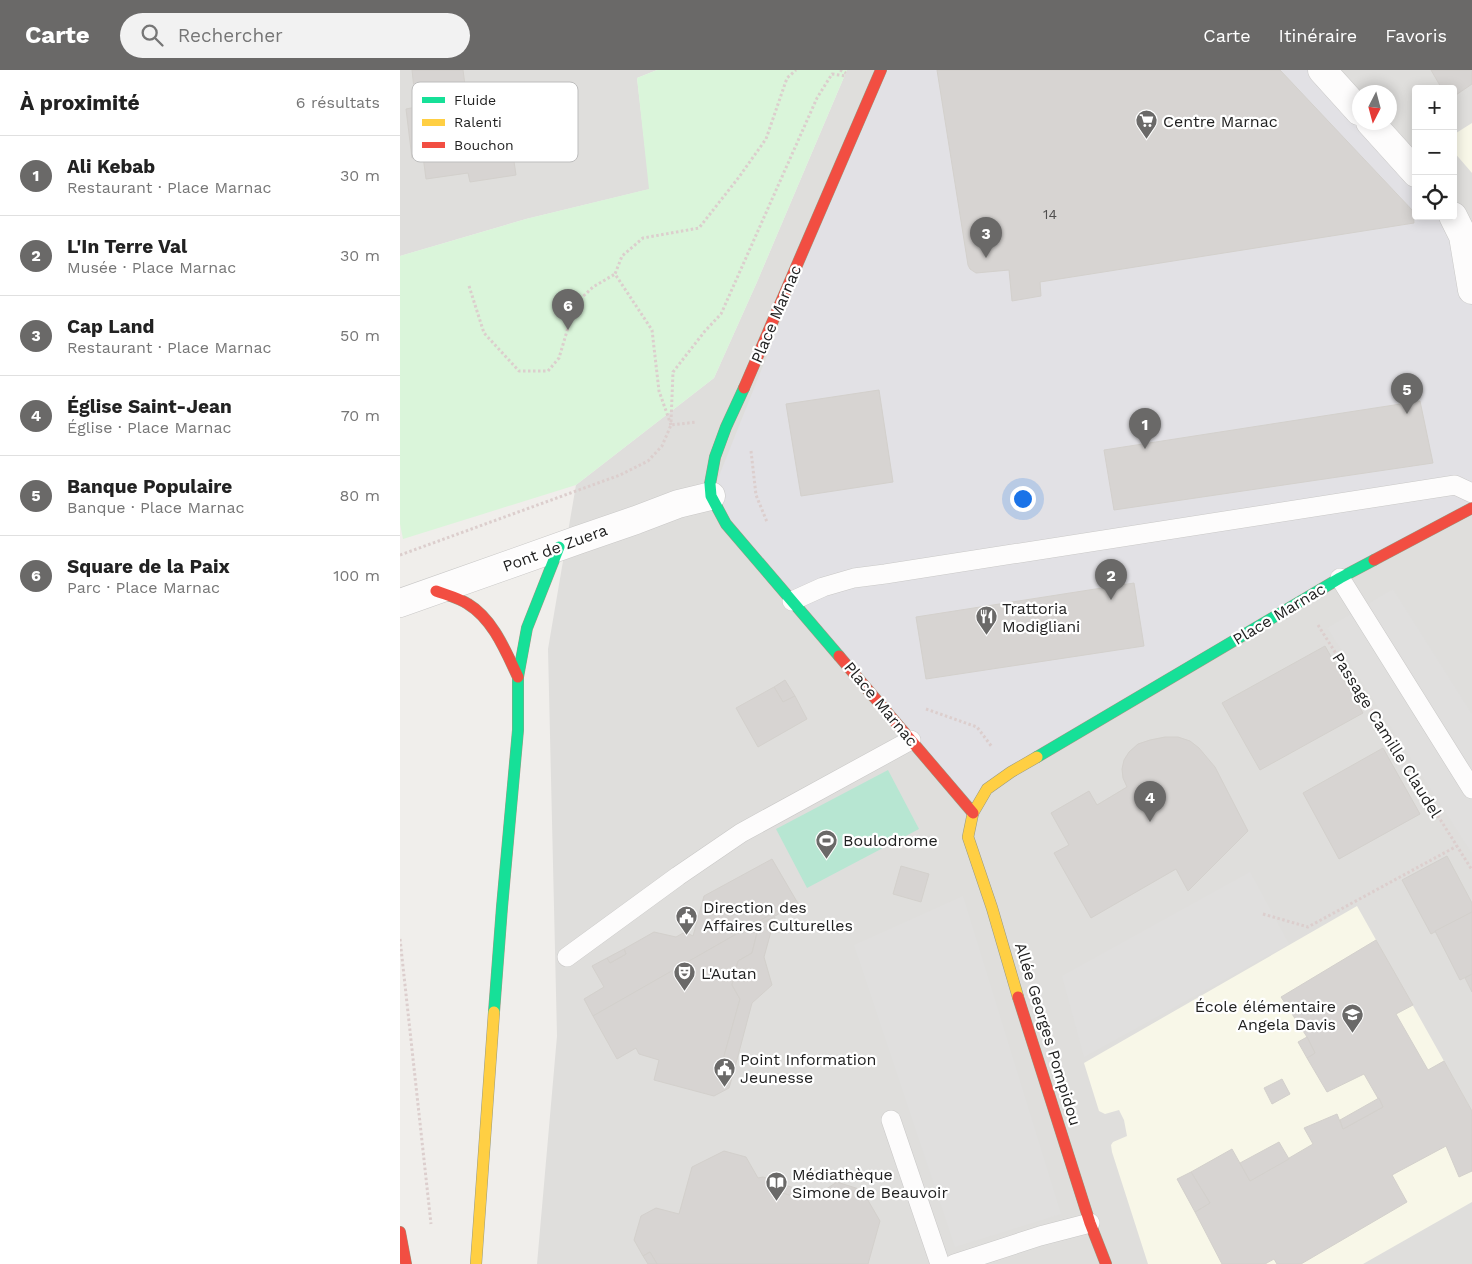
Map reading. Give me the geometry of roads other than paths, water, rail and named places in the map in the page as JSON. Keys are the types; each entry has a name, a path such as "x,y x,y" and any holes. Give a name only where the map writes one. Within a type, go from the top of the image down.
{"street":[{"name":"Place Marnac","path":"881,70 744,390 725,430 711,470 711,496 726,524 973,813 987,789 1011,772 1340,578 1472,508"},
{"path":"1322,70 1352,102"},
{"path":"1377,130 1412,169"},
{"path":"1455,220 1462,236 1472,290"},
{"name":"Pont de Zuera","path":"400,603 678,504 711,496"},
{"path":"476,1264 502,906 518,730 518,677 527,628 559,547"},
{"path":"436,591 470,605 480,613 503,644 518,677"},
{"name":"Allée Georges Pompidou","path":"973,813 968,837 1090,1223 1106,1264"},
{"path":"400,1232 406,1264"}],"lane":[{"path":"792,601 823,586 854,578 1455,485 1472,493"},
{"path":"1340,578 1472,789"},
{"path":"567,957 678,876 741,833 911,740"},
{"path":"891,1120 940,1264"},
{"path":"954,1264 1040,1236 1090,1223"}],"place":[{"name":"Centre Marnac","path":"1147,140"},
{"name":"Cap Land","path":"986,258"},
{"name":"Square de la Paix","path":"568,330"},
{"name":"Banque Populaire","path":"1407,414"},
{"name":"Ali Kebab","path":"1145,449"},
{"name":"L'In Terre Val","path":"1111,600"},
{"name":"Trattoria Modigliani","path":"986,636"},
{"name":"Église Saint-Jean","path":"1150,822"},
{"name":"Boulodrome","path":"827,859"},
{"name":"Direction des Affaires Culturelles","path":"687,935"},
{"name":"L'Autan","path":"685,992"},
{"name":"École élémentaire Angela Davis","path":"1352,1034"},
{"name":"Point Information Jeunesse","path":"724,1087"},
{"name":"Médiathèque Simone de Beauvoir","path":"776,1202"}]}
